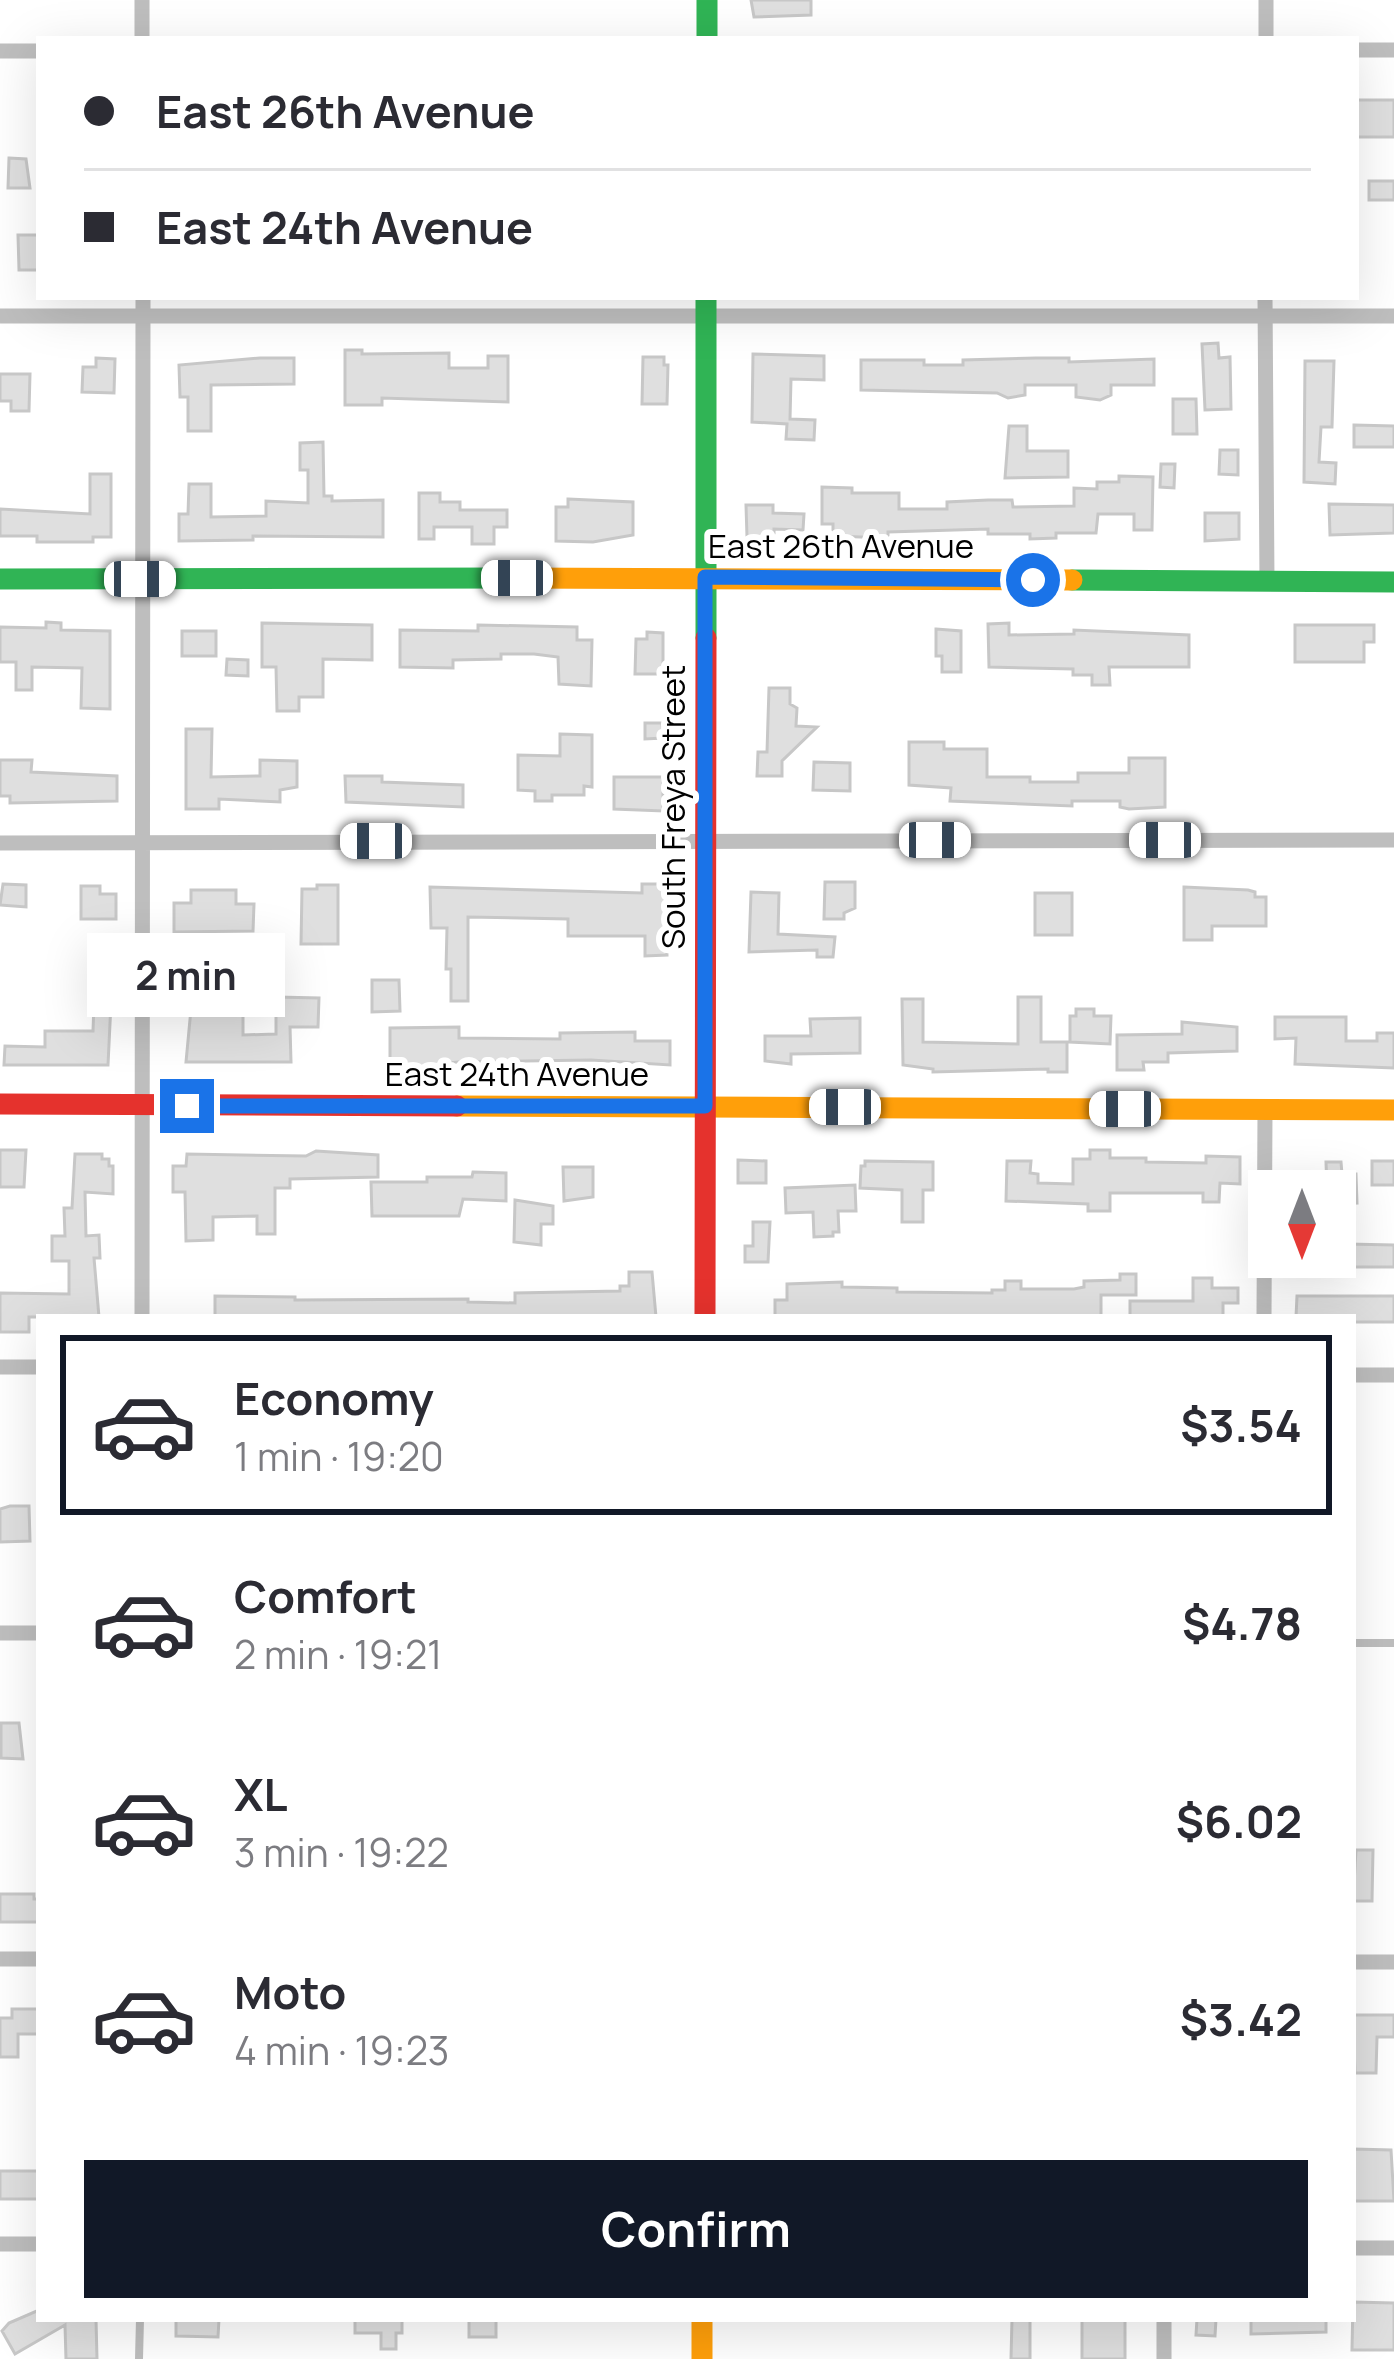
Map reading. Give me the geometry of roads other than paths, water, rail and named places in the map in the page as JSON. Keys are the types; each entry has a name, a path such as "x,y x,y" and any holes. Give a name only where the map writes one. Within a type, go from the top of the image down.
{"street":[{"path":"142,0 142,36"},
{"path":"707,0 707,36"},
{"path":"1266,0 1266,36"},
{"path":"1359,50 1394,50"},
{"path":"0,51 36,51"},
{"path":"142,1314 143,300"},
{"path":"1265,300 1268,582"},
{"path":"0,316 706,307 1394,316"},
{"name":"South Freya Street","path":"705,1314 706,307"},
{"name":"East 26th Avenue","path":"0,579 1394,582"},
{"path":"0,843 1394,840"},
{"name":"East 24th Avenue","path":"0,1104 1394,1110"},
{"path":"1264,1314 1265,1111"},
{"path":"0,1366 36,1367"},
{"path":"1356,1375 1394,1375"},
{"path":"0,1633 36,1633"},
{"path":"0,1959 36,1959"},
{"path":"1356,1962 1394,1962"},
{"path":"0,2244 36,2244"},
{"path":"1356,2248 1394,2248"},
{"path":"702,2322 702,2359"},
{"path":"1164,2322 1164,2359"}],"lane":[{"path":"1356,1642 1394,1643"},
{"path":"139,2359 140,2322"}]}
